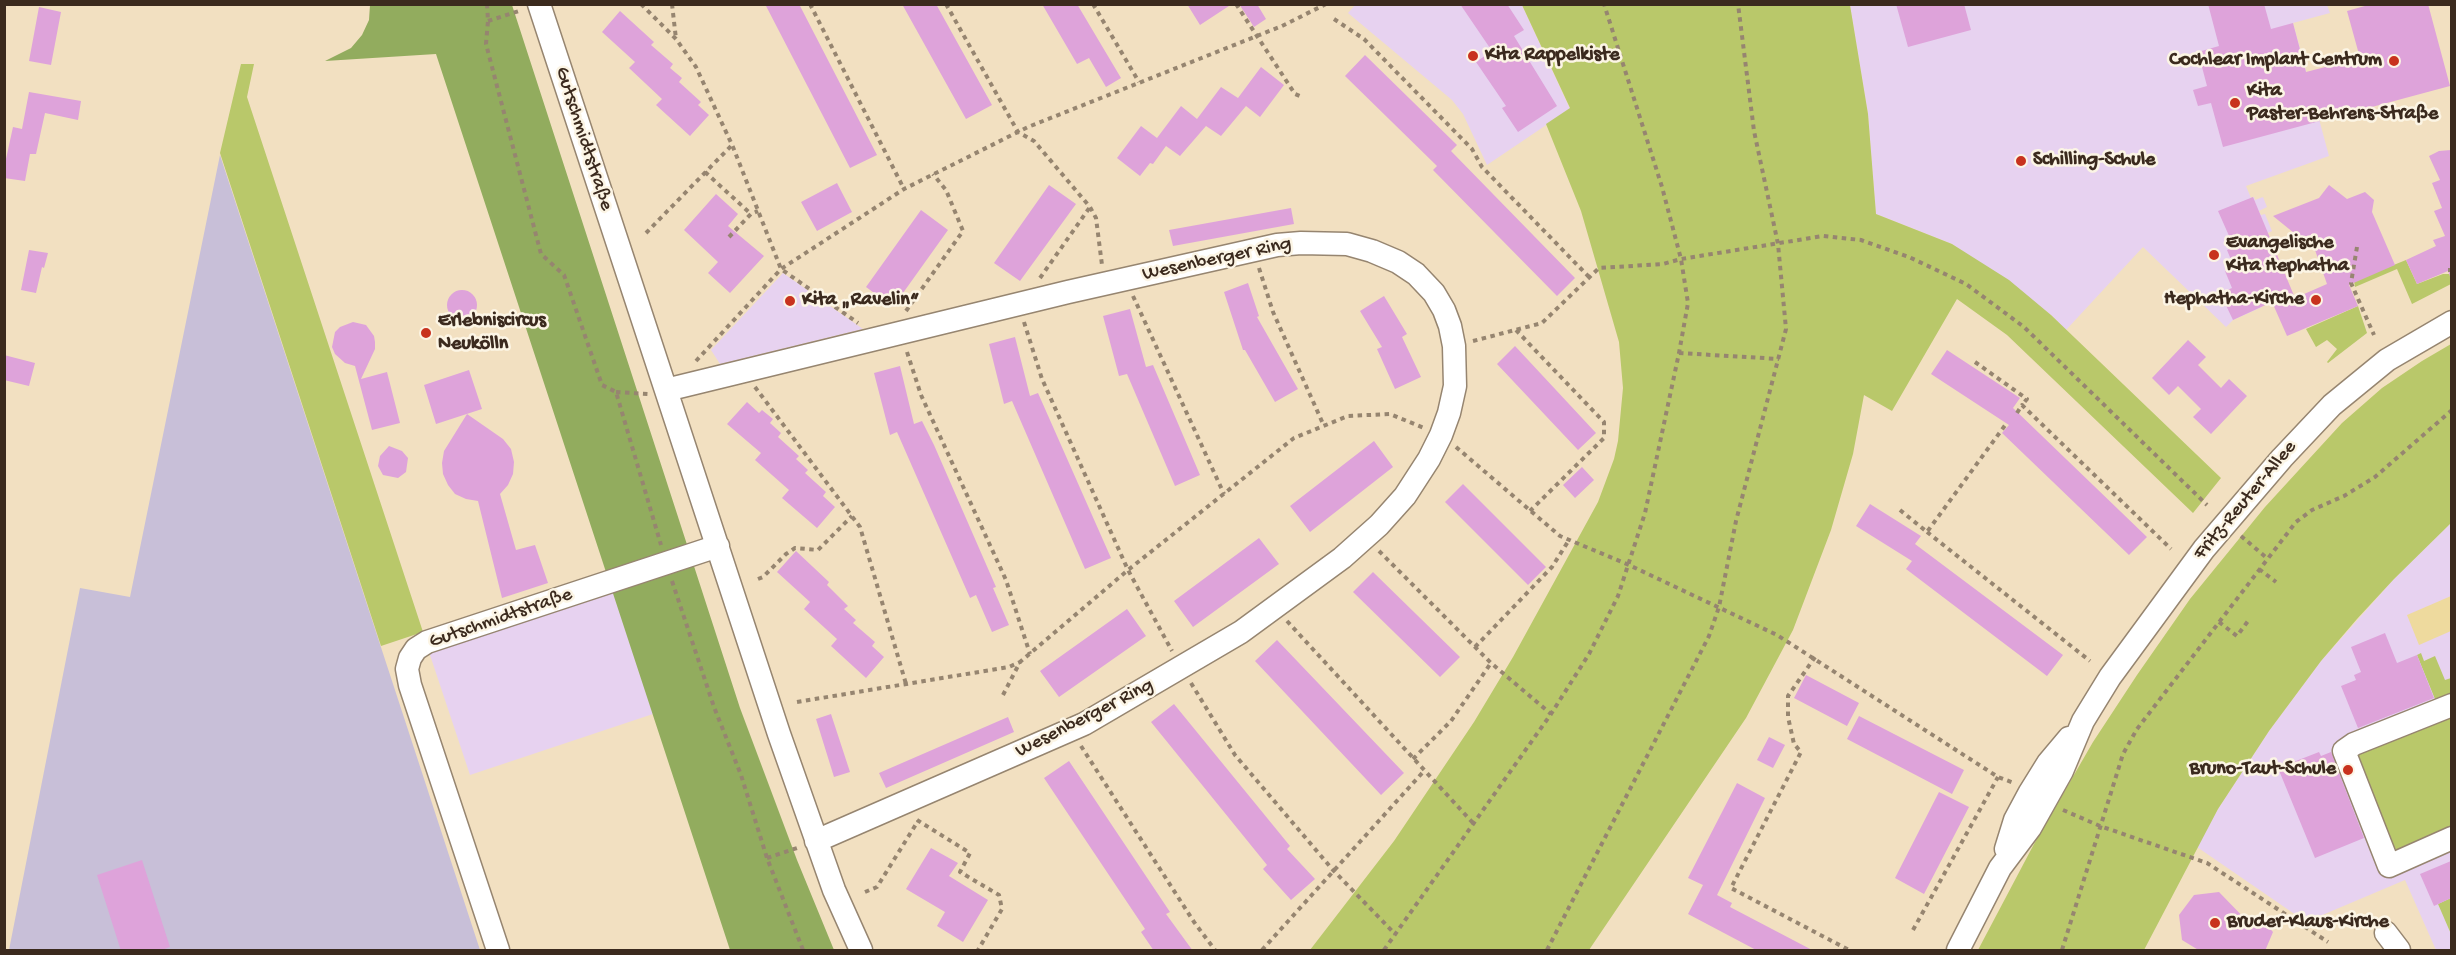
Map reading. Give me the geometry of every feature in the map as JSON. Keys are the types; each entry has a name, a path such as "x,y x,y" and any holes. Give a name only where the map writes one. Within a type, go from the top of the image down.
{"street":[{"name":"Gutschmidtstraße","path":"539,4 816,841 861,951"},
{"name":"Wesenberger Ring","path":"666,390 1028,301 1253,251 1301,243 1347,244 1398,262 1416,274 1434,293 1444,310 1454,346 1455,386 1449,413 1429,459 1405,496 1366,537 1276,609 1182,669 1071,730 816,841"},
{"name":"Fritz-Reuter-Allee","path":"1958,951 2000,868 2015,820 2030,792 2048,764 2083,721 2110,677 2189,568 2308,429 2357,383 2387,360 2451,322"},
{"name":"Gutschmidtstraße","path":"498,951 411,685 407,669 410,658 416,649 427,642 718,546"},
{"path":"2451,705 2354,744 2344,751 2391,876 2451,838"}],"path":[{"path":"487,4 486,44 541,254 564,275 602,385 616,392 646,394 666,390"},
{"path":"488,21 539,4"},
{"path":"641,4 676,39 696,67 732,145 781,269 867,329 870,340"},
{"path":"672,4 676,39"},
{"path":"810,4 904,189"},
{"path":"946,4 1018,132 1034,141 1090,207 1115,281 1224,494"},
{"path":"1093,4 1139,82"},
{"path":"1236,4 1295,94 1302,97"},
{"path":"690,368 781,269 904,189 1018,132 1256,36 1326,4"},
{"path":"1384,951 1551,714 1589,654 1618,596 1645,513 1688,303 1681,259 1662,188 1604,4"},
{"path":"1547,951 1709,636 1719,607 1736,521 1786,329 1778,243 1754,131 1738,4"},
{"path":"1334,19 1364,39 1472,149 1482,167 1589,277"},
{"path":"646,233 732,145"},
{"path":"705,172 751,214"},
{"path":"933,174 946,190 963,231 901,318 901,333 921,395 1006,580 1030,654"},
{"path":"1090,207 1035,285 1028,301 1042,379 1128,570 1182,669 1235,755 1334,872 1395,934"},
{"path":"729,237 751,214 758,211"},
{"path":"1454,346 1542,323 1599,268 1663,264 1681,259 1823,236 1860,240 1909,257 1966,285 2024,327 2207,505"},
{"path":"2357,247 2351,283 2374,336"},
{"path":"1253,251 1273,312 1324,426"},
{"path":"1515,329 1604,422 1604,438 1530,511"},
{"path":"1679,353 1779,359"},
{"path":"1975,362 2027,399 2017,413"},
{"path":"744,371 860,527 906,684"},
{"path":"616,392 667,563 714,707 741,775 766,858 803,951"},
{"path":"2022,405 2171,549"},
{"path":"2062,951 2128,741 2259,569 2303,516 2375,477 2451,410"},
{"path":"797,702 1009,667 1020,662 1128,570 1294,438 1348,416 1390,414 1441,435 1560,536 1629,565 1777,635 1815,657 1998,777 2015,784"},
{"path":"1927,532 2006,424"},
{"path":"1900,510 2090,661"},
{"path":"758,579 795,548 818,550 852,516"},
{"path":"2238,534 2268,559"},
{"path":"1366,537 1491,663 1551,714"},
{"path":"1476,647 1552,567 1569,540"},
{"path":"2259,569 2276,582"},
{"path":"1276,609 1473,823"},
{"path":"2219,621 2237,636 2248,621"},
{"path":"1815,657 1788,696 1788,717 1794,744 1801,752 1731,888 1849,951"},
{"path":"1003,695 1020,662"},
{"path":"1413,759 1450,721 1491,663"},
{"path":"1071,730 1215,951"},
{"path":"1262,951 1424,771"},
{"path":"1913,930 1998,777"},
{"path":"896,807 970,853 960,872 999,895 1002,909 978,951"},
{"path":"2060,809 2100,826 2207,864 2328,942"},
{"path":"865,892 877,886 918,821"},
{"path":"766,858 816,841"}],"shaded area":[{"name":"Kita Rappelkiste","path":"1356,4 1522,5 1570,109 1487,165 1463,114 1452,100 1348,13"},
{"name":"Schilling-Schule","path":"1850,5 2327,5 2330,13 2293,23 2329,156 2246,186 2251,198 2254,197 2255,200 2263,197 2267,207 2259,211 2261,215 2265,214 2272,231 2268,233 2259,300 2262,307 2233,320 2226,327 2143,247 2066,330 2051,315 1952,244 1876,214 1868,114"},
{"path":"220,155 480,950 9,950 80,588 130,597"},
{"name":"Kita „Ravelin“","path":"783,273 863,329 720,364 711,350"},
{"name":"Bruno-Taut-Schule","path":"2451,523 2451,950 2436,950 2405,880 2320,916 2312,926 2197,847 2218,809 2269,731 2321,661 2394,579"},
{"path":"613,592 653,714 470,775 429,652"}],"green space":[{"path":"370,5 512,5 740,708 797,860 834,950 730,950 436,54 325,61 351,48 362,35 369,20"},
{"path":"1522,5 1850,5 1868,114 1876,214 1952,244 2009,280 2051,315 2221,478 2193,513 2007,335 1957,299 1892,411 1864,395 1853,454 1831,530 1793,630 1746,718 1589,950 1310,950 1394,841 1474,722 1513,657 1598,502 1614,459 1623,388 1619,342 1581,211 1546,124 1570,108"},
{"path":"241,64 254,64 247,97 423,632 381,646 220,153"},
{"path":"2406,260 2417,284 2443,274 2451,274 2451,284 2412,304 2397,269 2355,287 2354,281"},
{"path":"2358,306 2367,333 2328,363 2337,349 2327,340 2316,347 2306,329"},
{"path":"2451,344 2451,523 2357,619 2321,661 2269,731 2218,809 2144,950 1978,950 2034,844 2093,742 2190,599 2265,507 2342,423 2382,388"},
{"path":"2421,653 2424,661 2435,656 2445,680 2451,678 2451,698 2437,704 2417,655"},
{"path":"2451,708 2451,831 2399,852 2392,846 2354,753"},
{"path":"2451,898 2451,934 2438,904"}],"sand":[{"path":"2451,596 2451,631 2419,645 2407,615"}],"building":[{"path":"765,4 799,4 877,155 850,168"},
{"path":"902,4 936,4 992,105 966,119"},
{"path":"1042,4 1077,4 1121,78 1106,87 1089,58 1077,64"},
{"path":"1187,4 1232,4 1200,25"},
{"path":"1239,4 1257,4 1266,19 1254,27"},
{"path":"1460,4 1507,4 1524,30 1514,36 1557,106 1518,132 1502,108 1506,106 1476,62 1492,51"},
{"path":"1896,4 1964,4 1971,30 1908,47"},
{"path":"2208,4 2264,4 2271,29 2293,23 2306,72 2360,58 2347,11 2372,4 2428,4 2450,86 2223,147 2211,103 2198,106 2193,90 2207,86 2198,52 2219,46"},
{"path":"39,7 61,12 51,65 29,61"},
{"path":"620,11 654,42 651,45 673,64 670,68 682,78 679,82 701,102 698,105 709,115 690,136 656,105 662,99 629,68 635,62 602,32"},
{"path":"1365,55 1457,145 1451,151 1575,278 1557,296 1433,170 1437,166 1345,76"},
{"path":"1261,67 1284,85 1260,117 1246,106 1221,136 1206,126 1180,156 1166,146 1153,164 1150,163 1140,176 1117,158 1141,126 1157,138 1181,106 1197,119 1221,87 1238,98"},
{"path":"29,92 81,101 78,120 45,113 36,154 30,154 25,181 4,178 13,127 22,129"},
{"path":"2451,150 2451,279 2448,271 2417,284 2406,260 2436,246 2433,240 2445,236 2434,211 2442,208 2432,183 2440,180 2429,156 2439,151"},
{"name":"Kita „Ravelin“","path":"837,183 852,212 817,231 801,202"},
{"path":"1049,185 1076,204 1020,281 994,263"},
{"path":"2329,185 2347,199 2365,192 2374,200 2372,212 2395,265 2349,285 2358,306 2287,336 2272,302 2233,320 2220,293 2232,288 2225,271 2234,267 2227,250 2234,247 2218,211 2253,197 2295,298 2327,284 2315,250 2273,216 2319,198"},
{"path":"716,194 738,214 728,226 764,256 730,293 708,273 718,262 684,230"},
{"path":"1291,208 1294,224 1173,246 1169,230"},
{"path":"921,210 948,230 893,307 866,287"},
{"path":"29,250 48,253 36,293 21,290"},
{"path":"1248,283 1259,316 1257,317 1298,389 1275,402 1243,350 1224,292"},
{"path":"462,290 473,294 477,305 473,316 462,320 451,316 447,305 451,294"},
{"path":"1384,296 1407,334 1402,337 1421,377 1395,389 1377,349 1382,347 1360,311"},
{"path":"1130,309 1146,367 1153,365 1200,475 1175,486 1127,374 1119,376 1103,316"},
{"path":"353,322 366,325 374,336 375,342 375,349 361,379 387,372 400,423 372,430 355,366 345,363 335,354 332,347 335,332 340,327"},
{"path":"1015,337 1030,396 1038,393 1111,558 1085,569 1012,401 1004,404 989,344"},
{"path":"2188,340 2206,357 2198,365 2221,388 2229,379 2247,396 2211,434 2193,417 2201,409 2178,386 2169,395 2152,378"},
{"path":"1515,346 1596,433 1578,450 1497,364"},
{"path":"1947,350 2020,398 2013,408 2147,537 2129,555 2002,433 2009,425 1931,374"},
{"path":"4,355 35,363 29,386 4,380"},
{"path":"900,366 914,424 922,421 996,587 993,588 1009,625 992,632 976,595 970,598 897,432 890,435 874,373"},
{"path":"469,370 482,409 436,424 424,385"},
{"path":"747,402 759,413 762,410 773,419 770,423 781,433 778,437 799,456 796,459 808,470 805,473 826,492 823,496 835,507 817,528 782,498 789,490 755,460 761,453 727,424"},
{"path":"467,414 503,439 511,449 514,462 513,474 508,485 500,494 516,550 535,545 548,583 502,598 478,501 455,494 443,474 444,451"},
{"path":"1374,441 1393,467 1310,532 1290,506"},
{"path":"389,446 402,451 408,458 406,472 398,478 383,475 378,466 380,456"},
{"path":"1582,467 1594,480 1575,498 1563,485"},
{"path":"1463,484 1546,567 1528,585 1445,502"},
{"path":"1870,504 1921,536 1915,544 2063,655 2047,676 1906,569 1912,561 1856,526"},
{"path":"1259,538 1279,564 1193,627 1174,601"},
{"path":"796,551 829,582 827,585 848,606 844,609 856,620 853,623 875,642 872,646 884,657 866,678 831,646 837,639 804,609 810,602 777,572"},
{"path":"1373,572 1460,657 1440,677 1353,592"},
{"path":"1127,609 1146,636 1059,697 1040,671"},
{"path":"2385,633 2397,663 2417,655 2434,698 2358,728 2341,686 2356,680 2354,675 2361,672 2351,647"},
{"path":"1277,640 1404,773 1381,795 1255,661"},
{"path":"1806,675 1859,703 1847,726 1794,698"},
{"path":"1174,704 1290,846 1287,849 1315,879 1291,900 1263,869 1267,865 1151,722"},
{"path":"831,714 850,772 834,777 816,719"},
{"path":"1859,716 1964,770 1952,794 1847,739"},
{"path":"1008,717 1014,732 886,788 879,773"},
{"path":"1769,737 1785,745 1773,768 1757,760"},
{"path":"2319,752 2321,756 2331,752 2364,838 2315,858 2278,768"},
{"path":"1069,761 1170,912 1166,914 1193,951 1154,951 1141,932 1145,929 1044,778"},
{"path":"1737,783 1765,798 1717,895 1732,903 1730,907 1814,951 1758,951 1688,914 1703,885 1688,878"},
{"path":"1939,792 1969,807 1924,894 1895,878"},
{"path":"931,848 958,863 949,876 988,900 963,942 937,926 945,912 906,889"},
{"path":"142,860 170,947 159,951 121,951 97,875"},
{"path":"2451,861 2451,898 2434,906 2420,874"},
{"name":"Bruder-Klaus-Kirche","path":"2219,892 2252,926 2263,921 2273,932 2265,951 2200,951 2182,940 2179,915 2194,895"}],"place":[{"name":"Kita Rappelkiste","path":"1473,56"},
{"name":"Cochlear Implant Centrum","path":"2394,61"},
{"name":"Kita Paster-Behrens-Straße","path":"2235,103"},
{"name":"Schilling-Schule","path":"2021,161"},
{"name":"Evangelische Kita Hephatha","path":"2214,255"},
{"name":"Hephatha-Kirche","path":"2316,300"},
{"name":"Kita „Ravelin“","path":"790,301"},
{"name":"Erlebniscircus Neukölln","path":"426,333"},
{"name":"Bruno-Taut-Schule","path":"2348,770"},
{"name":"Bruder-Klaus-Kirche","path":"2215,923"}]}
